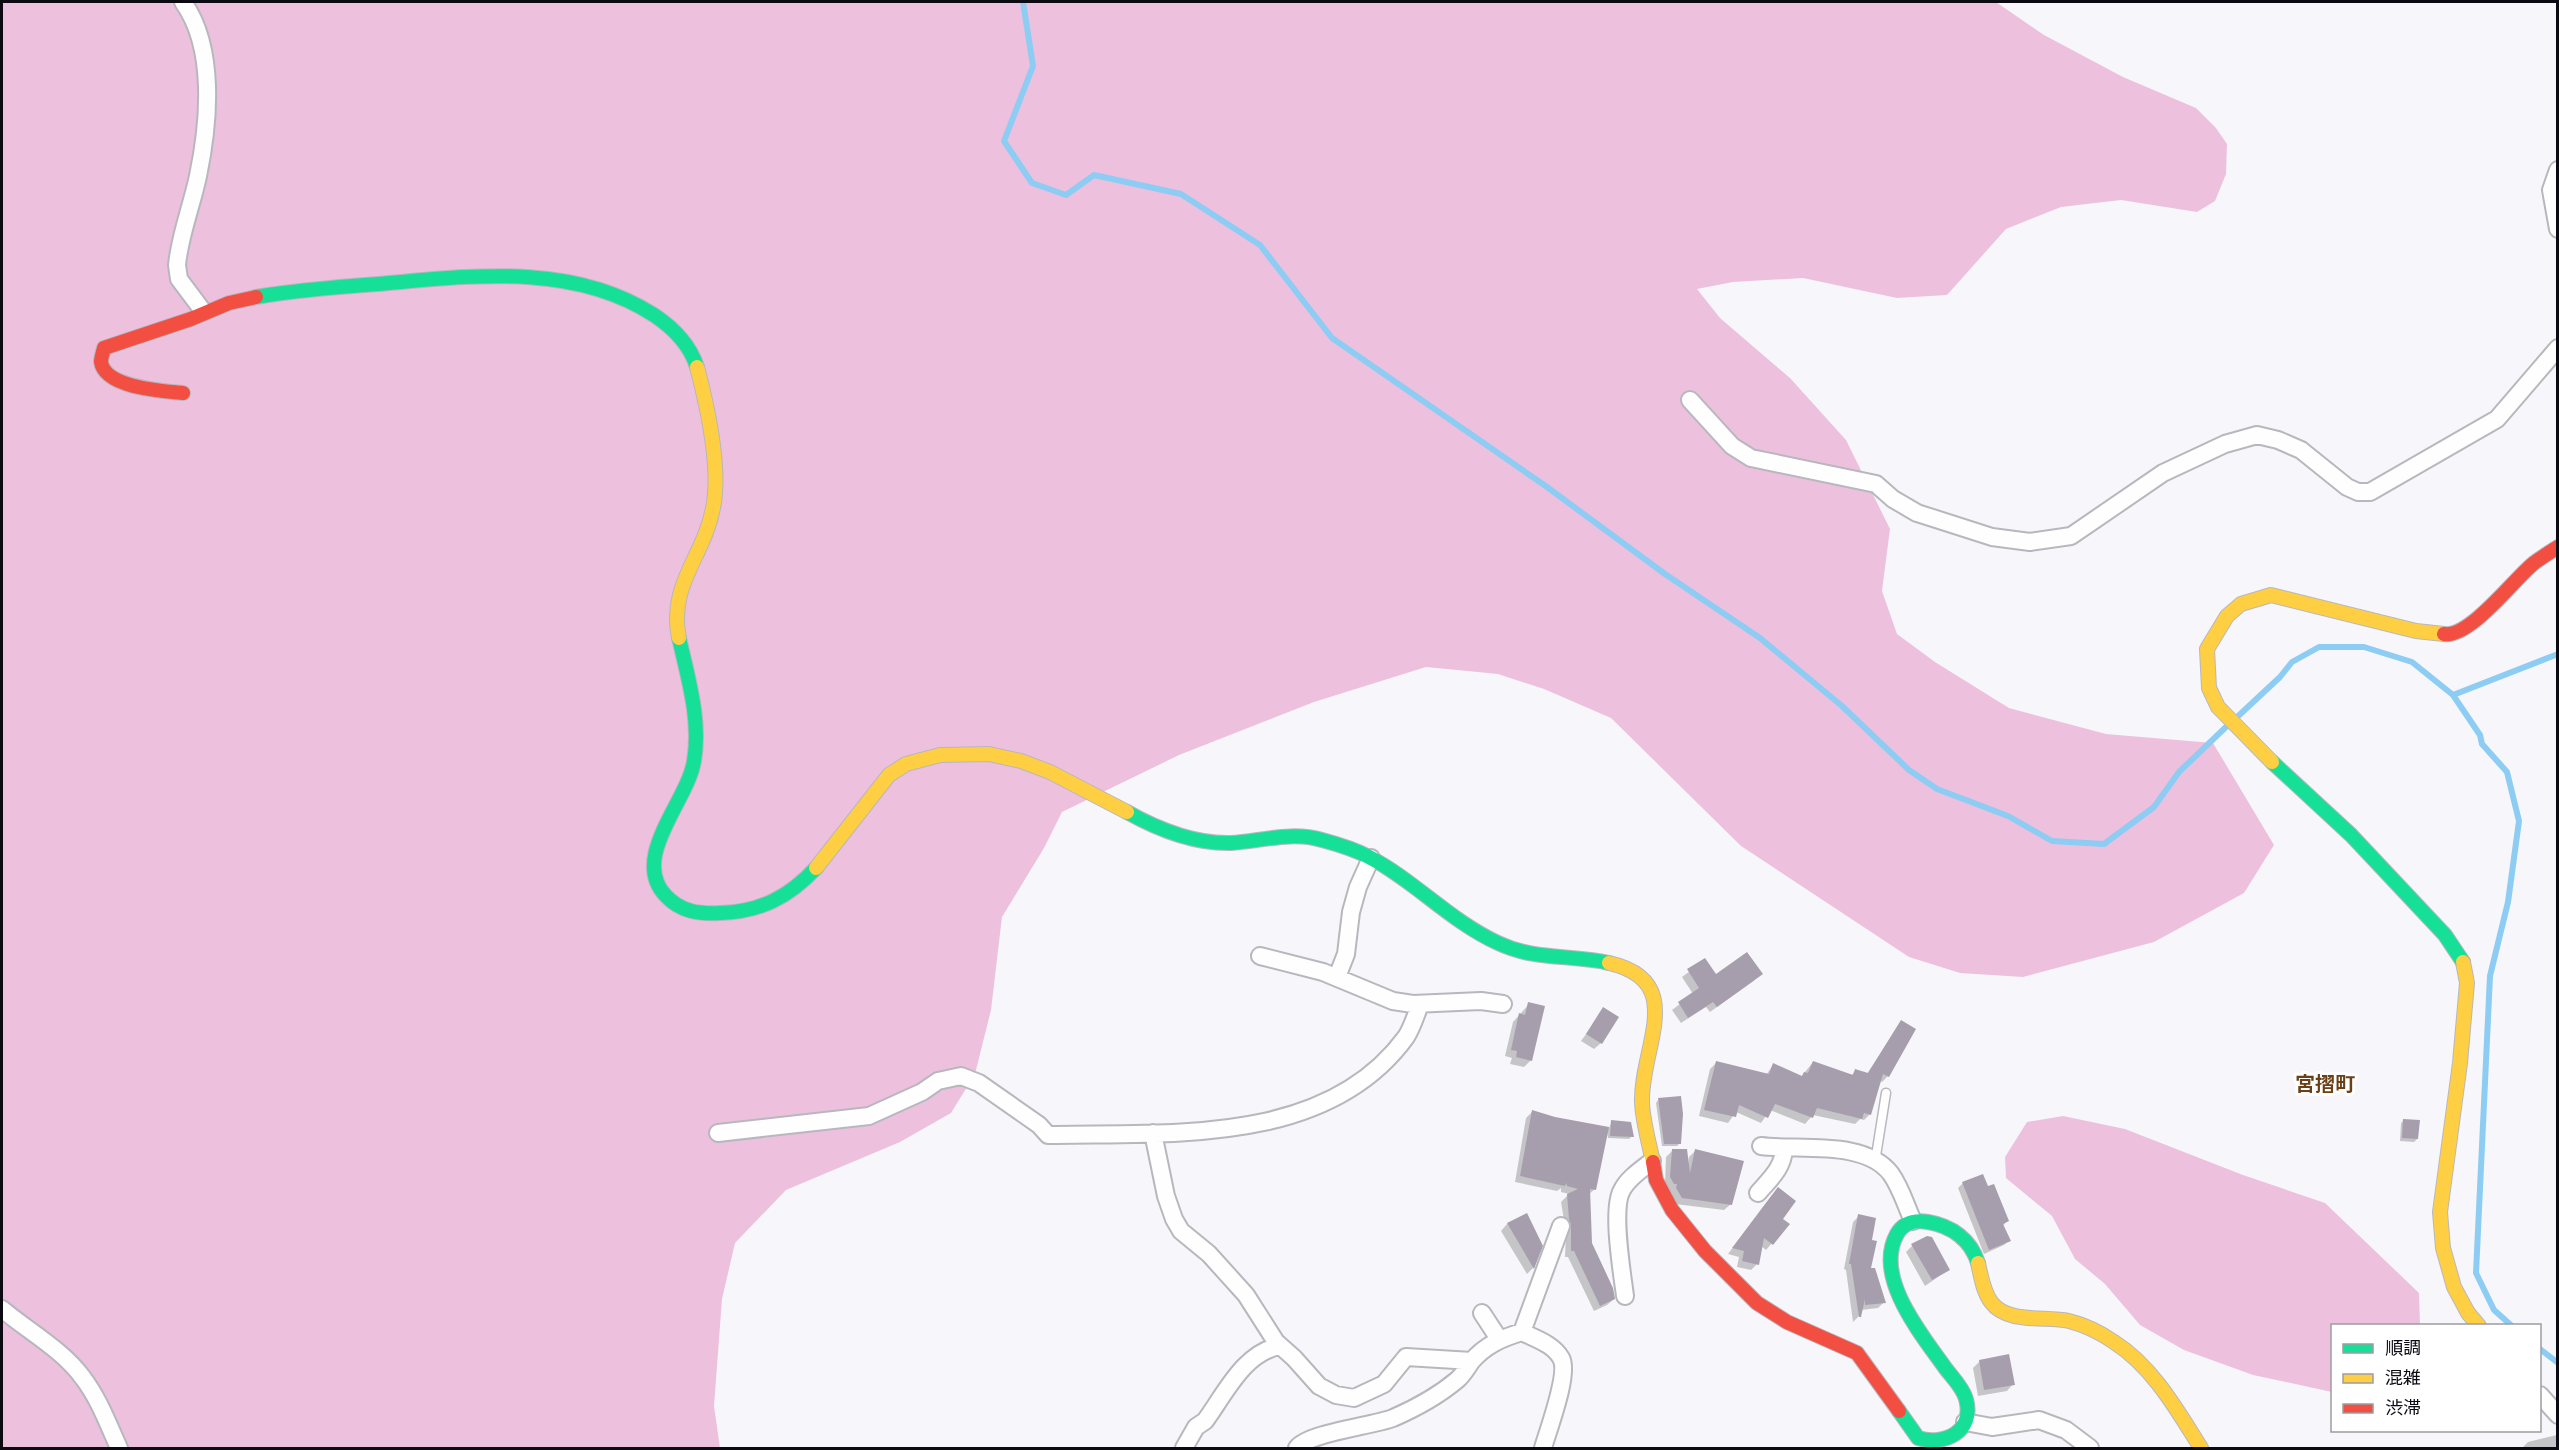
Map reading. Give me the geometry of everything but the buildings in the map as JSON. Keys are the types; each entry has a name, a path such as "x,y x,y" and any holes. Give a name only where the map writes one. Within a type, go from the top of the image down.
{"street":[{"path":"183,2 195,27 204,55 208,95 198,174 177,265 179,279 203,311"},
{"path":"2558,170 2551,190 2558,228"},
{"path":"183,393 126,385 108,373 101,365 100,357 104,348 191,319 203,311 244,300 311,289 509,276 548,278 601,291 634,303 663,320 680,338 695,361 713,458 715,501 702,543 677,595 675,615 694,722 696,757 689,783 677,808 666,823 659,841 653,868 656,884 663,893 686,910 727,914 765,907 793,892 816,870 892,771 925,758 958,752 996,754 1033,764 1095,793 1154,825 1190,839 1210,843 1231,843 1300,835 1320,838 1371,858 1455,919 1493,941 1533,956 1596,959 1624,967 1648,980 1654,990 1656,1002 1642,1102 1656,1180 1672,1210 1705,1251 1757,1302 1787,1322 1857,1353 1917,1438 1932,1445 1953,1435 1965,1422 1969,1406 1895,1288 1889,1266 1889,1253 1897,1233 1903,1226 1913,1221 1932,1222 1945,1226 1963,1238 1975,1255 1990,1302 2002,1313 2074,1323 2093,1329 2128,1352 2158,1382 2201,1449"},
{"path":"1690,400 1732,446 1751,458 1876,484 1893,499 1917,513 1992,537 2030,542 2071,536 2163,474 2225,444 2257,435 2278,440 2301,450 2347,487 2358,492 2370,492 2497,419 2558,348"},
{"path":"2477,1324 2468,1313 2454,1287 2443,1248 2440,1212 2460,1063 2467,982 2464,964 2445,935 2352,835 2244,736 2218,707 2209,688 2207,649 2227,616 2241,604 2271,595 2416,631 2449,635 2470,625 2535,562 2558,547"},
{"path":"1336,977 1346,954 1346,935 1353,903 1371,858"},
{"path":"1260,956 1296,964 1336,977 1393,1001 1420,1004 1481,1001 1503,1004"},
{"path":"718,1133 869,1116 922,1092 938,1081 961,1076 980,1083 1039,1125 1048,1135 1192,1133 1248,1127 1311,1110 1358,1083 1383,1064 1407,1036 1420,1004"},
{"path":"1153,1133 1166,1196 1181,1231 1209,1254 1246,1295 1280,1346 1319,1386 1336,1395 1354,1398 1384,1384 1406,1357 1472,1361"},
{"path":"1761,1146 1784,1149 1822,1147 1850,1152 1875,1162 1890,1172 1913,1221"},
{"path":"1758,1193 1778,1170 1784,1158 1784,1149"},
{"path":"1625,1296 1618,1238 1618,1205 1621,1191 1627,1182 1652,1161"},
{"path":"1522,1332 1561,1226"},
{"path":"2,1309 82,1376 94,1394 119,1449"},
{"path":"1482,1313 1499,1339"},
{"path":"1297,1449 1308,1439 1371,1425 1424,1404 1459,1379 1472,1361 1499,1339 1522,1332 1549,1345 1562,1359 1564,1374 1543,1449"},
{"path":"1184,1449 1196,1427 1205,1421 1248,1362 1269,1348 1280,1346"},
{"path":"2541,1396 2558,1415"},
{"path":"1965,1422 1992,1427 2039,1420 2066,1430 2091,1449"}],"lane":[{"path":"1875,1162 1886,1093"}],"shaded area":[{"path":"2,2 1996,2 2044,35 2123,77 2196,108 2216,128 2227,144 2226,174 2215,201 2197,212 2121,200 2061,207 2006,229 1947,295 1897,298 1803,278 1733,282 1697,289 1720,318 1790,378 1846,440 1890,529 1882,591 1897,634 1935,662 2009,708 2106,734 2213,743 2274,845 2244,893 2154,942 2023,977 1960,973 1909,957 1741,846 1611,718 1544,689 1498,674 1426,667 1314,702 1179,755 1062,812 1044,848 1002,917 991,1010 975,1074 951,1113 900,1142 786,1190 735,1243 722,1299 714,1406 720,1448 2,1448"},
{"path":"2063,1116 2125,1129 2243,1175 2325,1203 2419,1293 2420,1324 2331,1324 2331,1392 2253,1375 2184,1350 2140,1325 2105,1284 2075,1259 2052,1216 2006,1178 2005,1157 2027,1122"}],"waterway":[{"path":"1023,2 1033,66 1004,141 1032,183 1066,195 1094,175 1181,194 1260,245 1332,338 1547,487 1665,574 1760,638 1842,706 1909,770 1937,789 2008,816 2052,841 2104,844 2154,807 2179,772 2227,726"},
{"path":"2235,719 2280,677 2292,662 2319,647 2364,647 2412,662 2453,695 2480,735 2482,744 2507,772 2519,821 2508,902 2490,976 2476,1273 2494,1310 2510,1324"},
{"path":"2453,695 2558,654"},
{"path":"2541,1350 2558,1363"}],"traffic: fast":[{"path":"256,297 286,292 448,278 484,276 555,280 589,287 622,298 654,315 680,337 697,367"},
{"path":"679,638 695,715 696,746 690,777 657,847 654,864 656,881 666,896 684,909 705,913 735,912 773,901 795,887 816,868"},
{"path":"2272,762 2351,835 2445,935 2463,962"},
{"path":"1127,812 1177,835 1204,841 1231,843 1299,836 1340,845 1363,854 1386,867 1464,924 1498,943 1512,949 1540,955 1609,963"},
{"path":"1899,1411 1918,1438 1938,1440 1947,1438 1962,1428 1968,1410 1963,1391 1903,1305 1891,1268 1891,1251 1897,1234 1906,1224 1919,1221 1937,1224 1959,1235 1971,1247 1978,1263"}],"traffic: slow":[{"path":"679,638 678,602 709,525 715,492 712,437 697,367"},
{"path":"2272,762 2218,707 2209,688 2207,649 2227,616 2241,604 2271,595 2416,631 2444,634"},
{"path":"816,868 889,775 906,764 940,755 989,754 1021,761 1050,772 1127,812"},
{"path":"2463,962 2467,983 2460,1063 2440,1212 2443,1248 2454,1287 2468,1313 2477,1324"},
{"path":"1609,963 1633,972 1648,985 1654,1001 1655,1019 1643,1082 1642,1103 1653,1162"},
{"path":"1978,1263 1986,1293 1998,1309 2007,1314 2027,1318 2069,1321 2104,1335 2128,1352 2163,1390 2201,1448"}],"traffic: jam":[{"path":"183,393 136,386 113,378 105,371 101,362 104,348 191,319 229,303 256,297"},
{"path":"2444,634 2455,633 2479,618 2525,571 2558,547"},
{"path":"1653,1162 1656,1180 1672,1210 1705,1251 1757,1303 1787,1322 1857,1353 1899,1411"}],"district":[{"name":"宮摺町","path":"2325,1085"}]}
